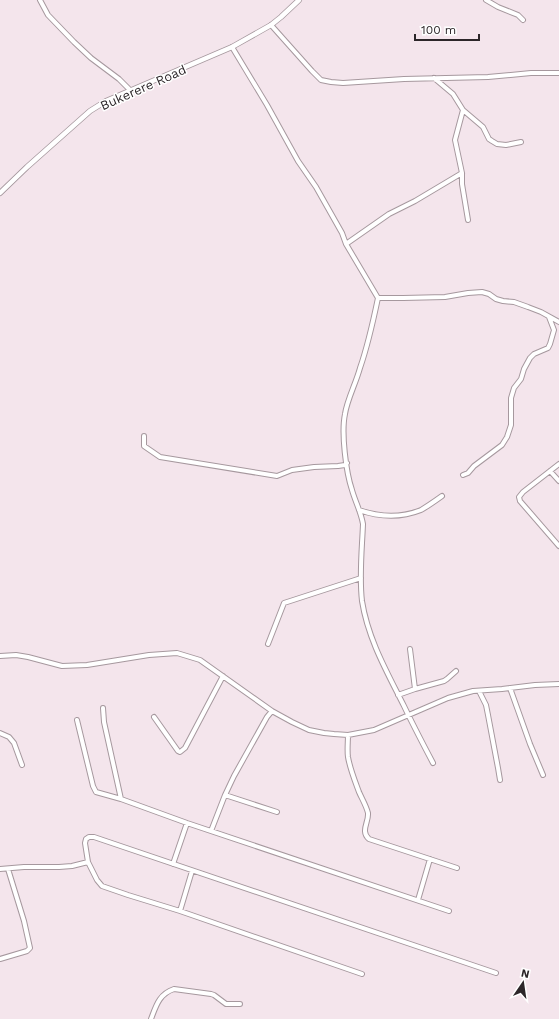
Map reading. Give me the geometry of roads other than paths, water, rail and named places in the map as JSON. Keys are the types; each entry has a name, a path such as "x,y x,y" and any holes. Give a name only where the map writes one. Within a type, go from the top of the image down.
{"street":[{"path":"40,0 48,15 74,42 130,90"},
{"name":"Bukerere Road","path":"0,193 90,111 106,101 130,90 232,47 271,25 299,0"},
{"path":"486,0 498,7 518,15 523,20"},
{"path":"271,25 321,80 331,82 343,83 404,78 559,73"},
{"path":"232,47 267,105 298,161 316,187 342,233 346,244 378,298 364,356 345,414 344,436 347,463 352,489 363,524 361,578 362,600 364,612 374,644 433,763"},
{"path":"434,78 453,94 463,110 483,127 489,139 497,144 506,145 521,142"},
{"path":"463,110 455,140 462,173 462,184 468,220"},
{"path":"346,244 389,214 415,201 462,173"},
{"path":"378,298 445,296 482,292 489,294 496,299 514,302 528,307 559,322"},
{"path":"463,475 468,473 474,466 502,445 507,437 511,425 511,398 514,388 521,379 530,358 534,354 548,348 550,344 554,330 549,317"},
{"path":"144,436 144,446 160,457 277,476 292,470 338,466 347,463"},
{"path":"559,464 519,496 520,501 559,546"},
{"path":"550,471 559,481"},
{"path":"359,510 380,516 407,514 421,510 442,496"},
{"path":"268,644 284,603 361,578"},
{"path":"410,649 415,689"},
{"path":"0,656 16,656 62,666 87,665 149,655 176,653 200,660 272,711 292,722 309,730 348,735 374,730 448,698 473,691 559,684"},
{"path":"398,695 444,681 456,671"},
{"path":"154,717 180,752 185,748 223,676"},
{"path":"510,688 543,775"},
{"path":"479,691 486,705 500,780"},
{"path":"103,708 104,722 121,799"},
{"path":"211,831 234,776 267,717 272,711"},
{"path":"77,720 93,786 96,792 109,797 121,799 187,823 449,911"},
{"path":"0,733 9,737 14,743 22,765"},
{"path":"348,735 349,762 368,815 364,831 367,837 369,839 457,868"},
{"path":"225,795 277,812"},
{"path":"174,864 187,823"},
{"path":"362,974 180,911 102,886 96,880 88,862 85,843 86,839 94,837 496,973"},
{"path":"418,900 430,859"},
{"path":"0,870 24,867 72,866 88,862"},
{"path":"0,959 27,951 30,948 24,921 8,869"},
{"path":"180,911 192,871"},
{"path":"151,1019 160,998 174,989 214,994 226,1004 240,1004"}]}
